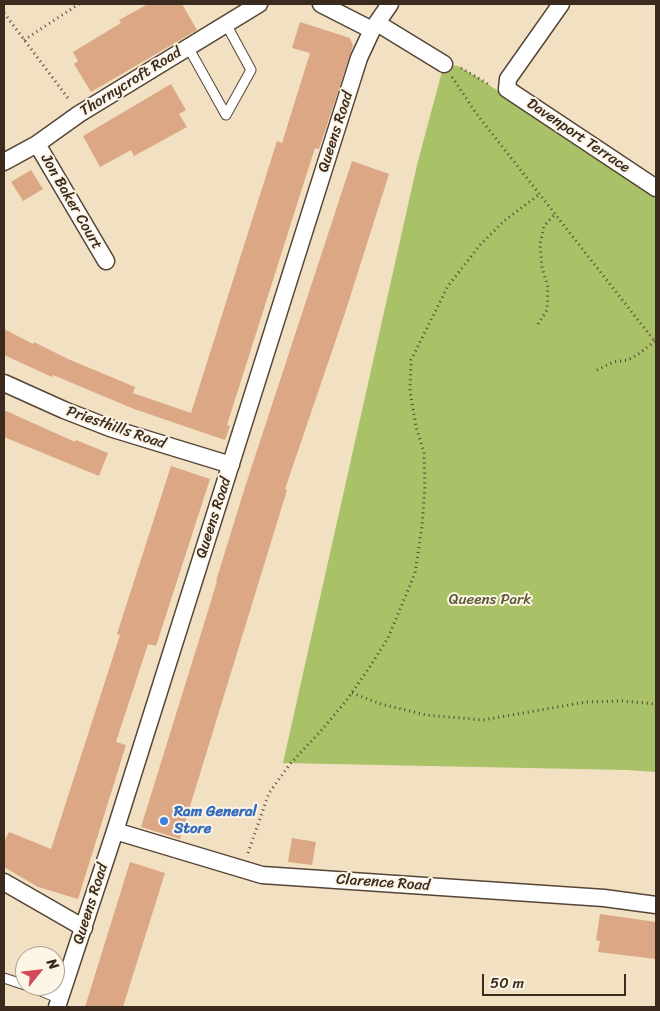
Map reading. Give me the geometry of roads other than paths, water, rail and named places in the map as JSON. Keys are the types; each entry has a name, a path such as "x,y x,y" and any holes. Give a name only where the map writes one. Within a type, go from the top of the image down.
{"street":[{"name":"Thornycroft Road","path":"4,162 37,144 79,114 260,4"},
{"path":"322,4 375,27 444,64"},
{"name":"Queens Road","path":"59,1003 359,58 375,27 390,4"},
{"name":"Davenport Terrace","path":"561,4 508,79 507,89 656,188"},
{"name":"Jon Baker Court","path":"37,144 106,261"},
{"name":"Priesthills Road","path":"4,383 110,428 231,465"},
{"name":"Clarence Road","path":"115,831 262,875 604,898 656,905"},
{"path":"4,882 84,928"}],"lane":[{"path":"188,47 226,115 251,70 226,24"},
{"path":"47,996 59,1003"}],"place":[{"name":"Ram General Store","path":"164,821"}],"park label":[{"name":"Queens Park","path":"490,600"}]}
